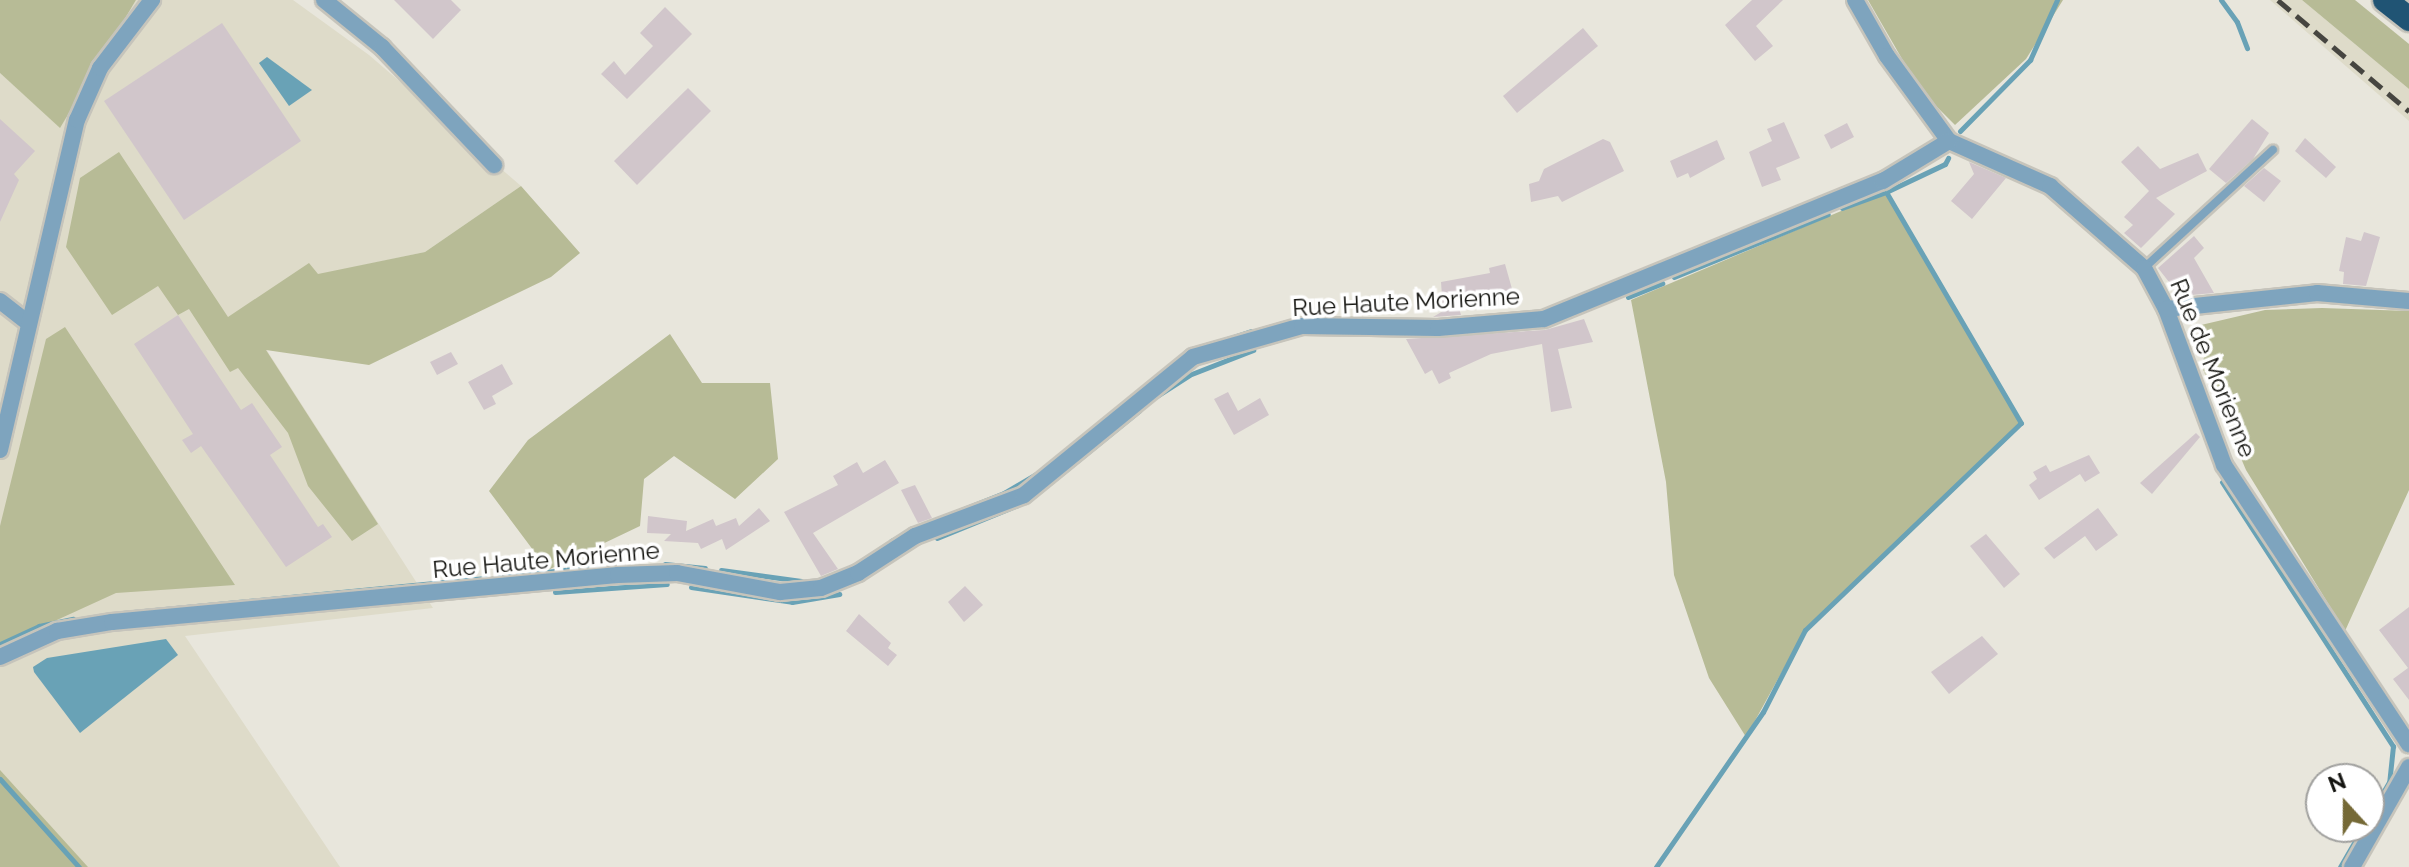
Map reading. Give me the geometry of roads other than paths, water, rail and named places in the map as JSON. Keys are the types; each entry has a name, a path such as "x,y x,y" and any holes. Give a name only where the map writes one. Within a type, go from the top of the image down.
{"highway":[{"path":"2385,0 2409,19"}],"street":[{"path":"0,450 87,91 152,0"},
{"path":"324,0 382,47 494,165"},
{"name":"Rue de Morienne","path":"1855,0 1887,56 1949,141 2050,186 2144,268 2166,309 2224,465 2409,744"},
{"name":"Rue Haute Morienne","path":"0,657 57,631 112,622 618,575 677,573 780,592 821,588 858,573 915,536 1024,495 1193,357 1302,326 1438,328 1544,319 1883,181 1949,141"},
{"path":"2166,309 2317,293 2409,301"},
{"path":"0,301 29,324"},
{"path":"2352,867 2409,767"}],"lane":[{"path":"2144,268 2273,150"}],"water":[{"path":"267,57 312,90 289,106 259,63"},
{"path":"166,639 178,655 80,733 34,672 33,667 47,658"}],"waterway":[{"path":"1960,131 2030,60 2057,0"},
{"path":"2221,0 2237,22 2247,48"},
{"path":"1656,867 1763,712 1805,630 2021,423 1886,192 1945,164 1948,158"},
{"path":"1842,208 1886,192"},
{"path":"1674,277 1828,214"},
{"path":"1628,297 1662,283"},
{"path":"1212,344 1251,331"},
{"path":"1157,396 1189,375 1253,350"},
{"path":"1064,452 1178,360"},
{"path":"1030,499 1140,410"},
{"path":"931,522 1004,493 1041,471"},
{"path":"2222,482 2393,746 2389,782 2385,789"},
{"path":"937,538 1018,505"},
{"path":"891,541 904,534"},
{"path":"665,564 705,568"},
{"path":"499,577 601,566"},
{"path":"721,570 801,581"},
{"path":"123,613 485,578"},
{"path":"555,592 667,584"},
{"path":"691,587 792,602 839,594"},
{"path":"0,644 39,626 73,619"},
{"path":"0,779 79,867"},
{"path":"2340,867 2354,843"}],"railway":[{"path":"2278,0 2409,111"}]}
